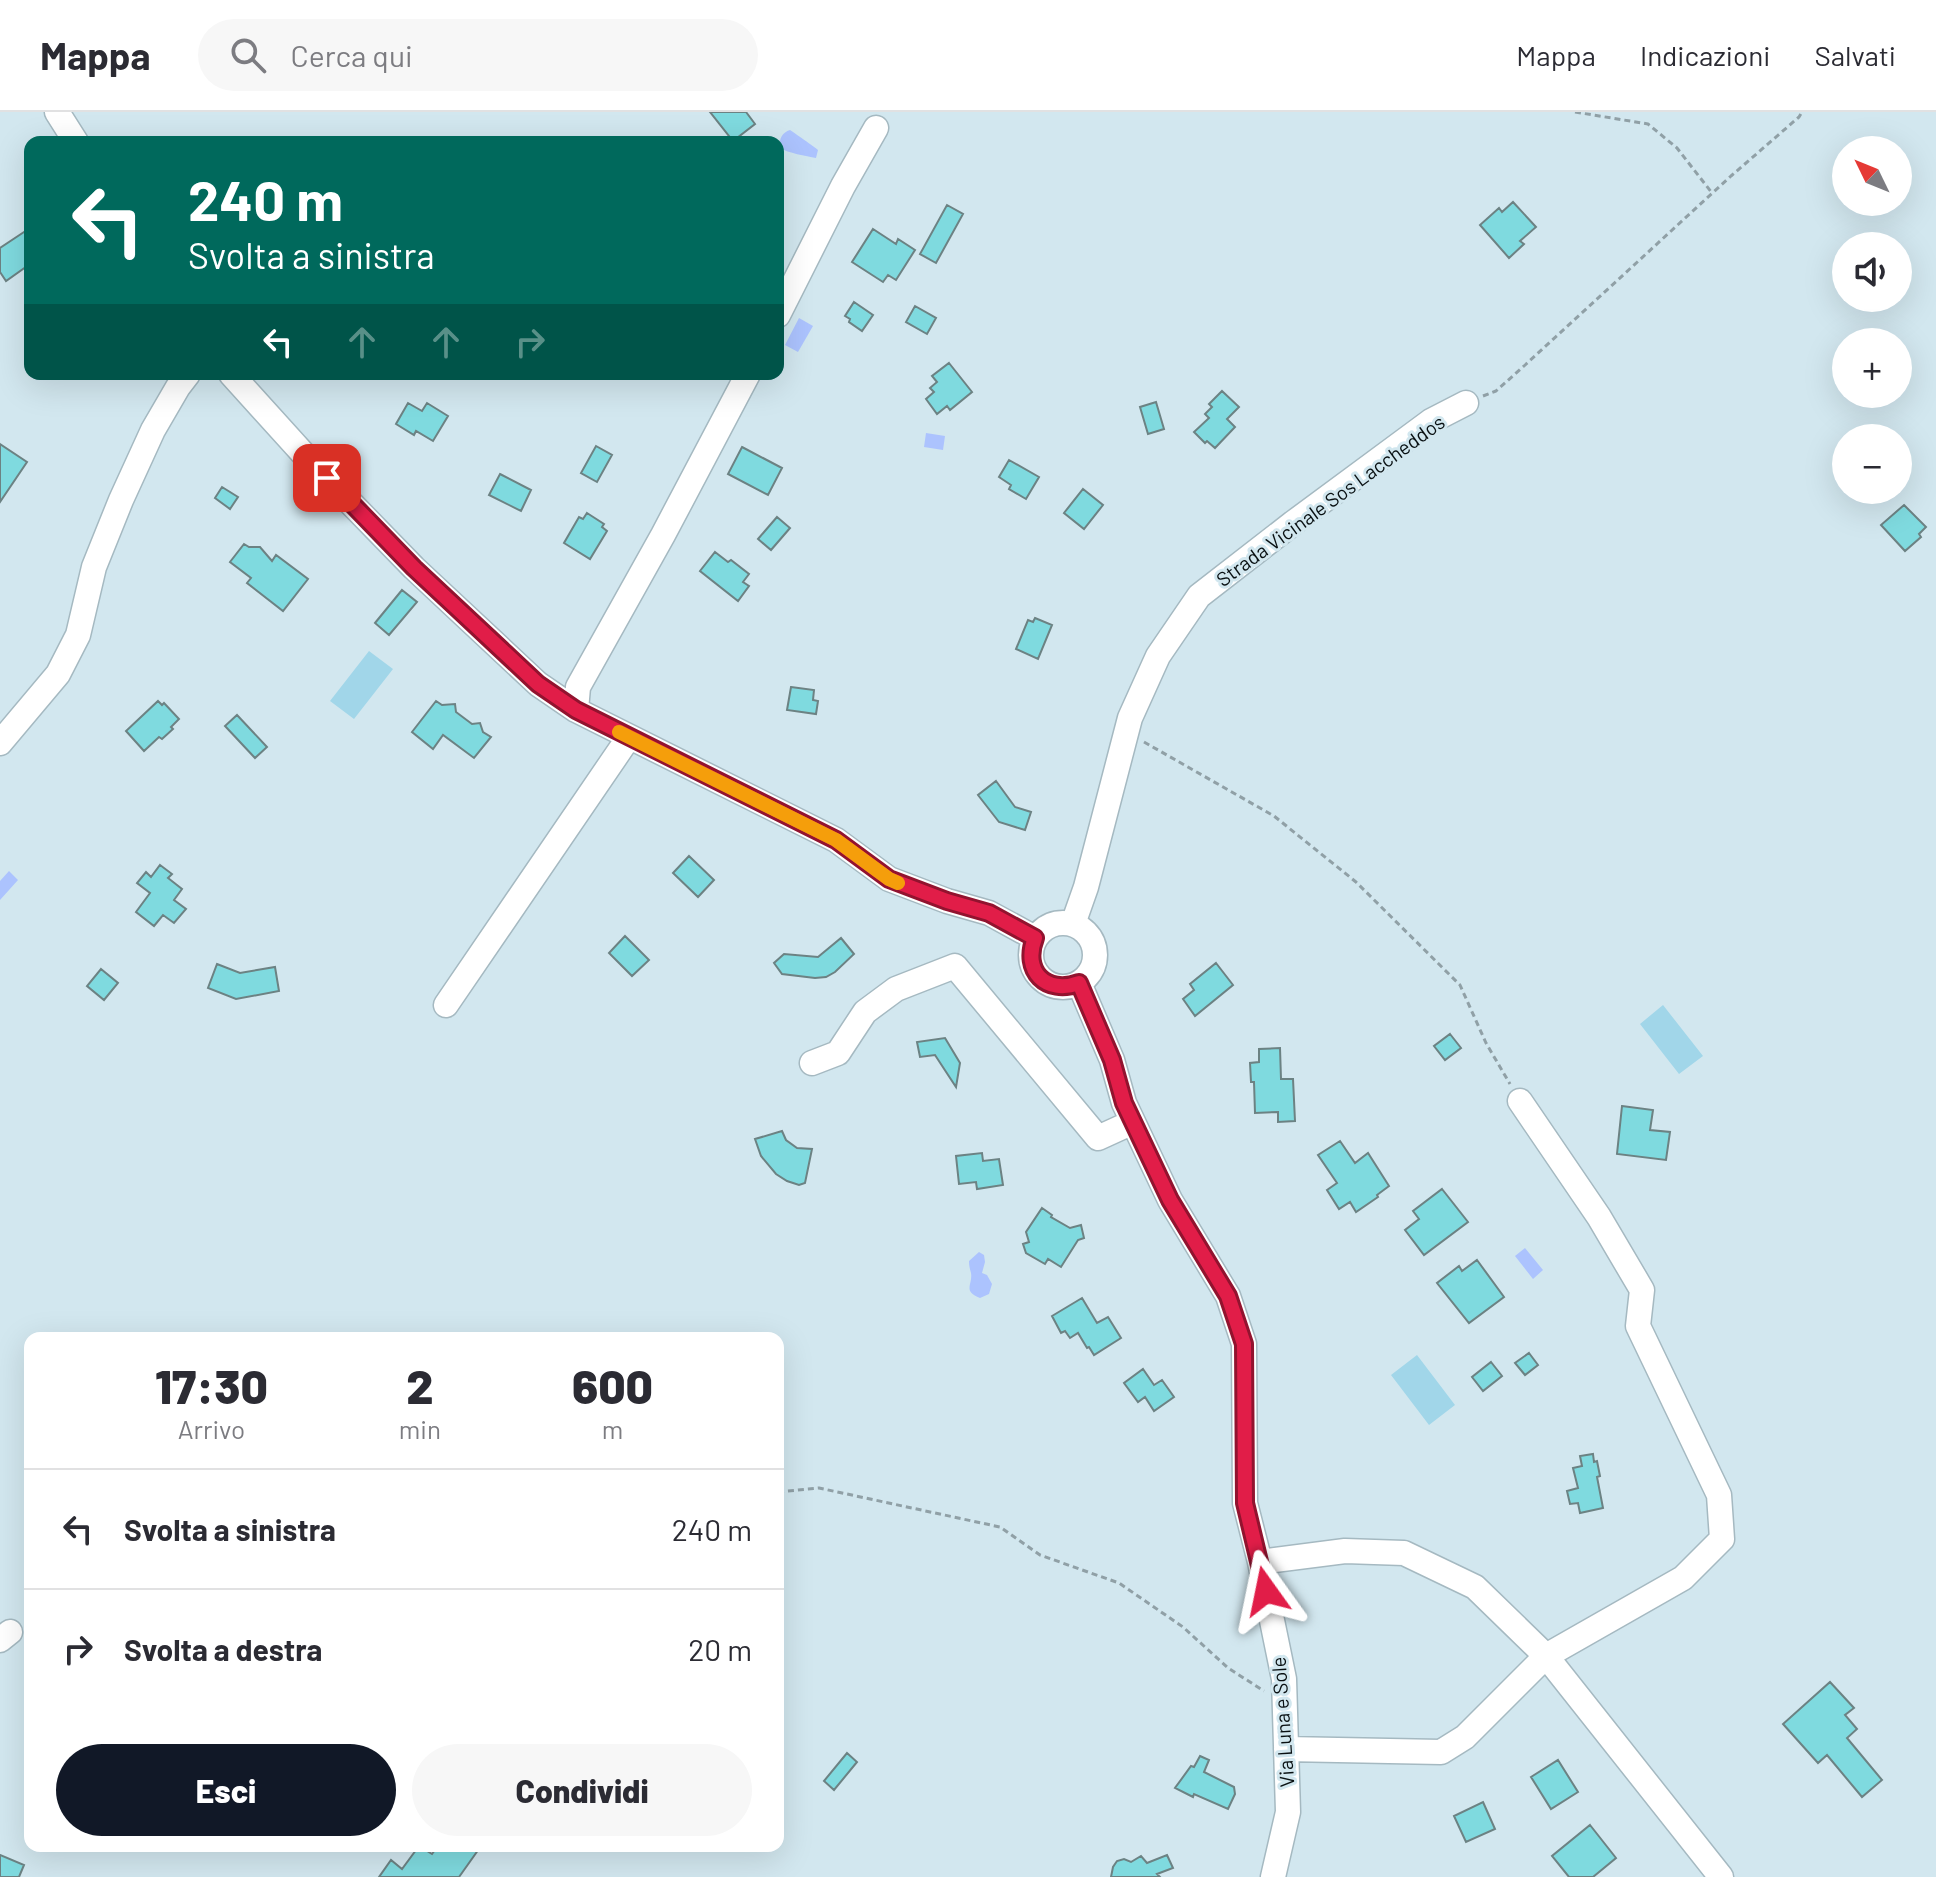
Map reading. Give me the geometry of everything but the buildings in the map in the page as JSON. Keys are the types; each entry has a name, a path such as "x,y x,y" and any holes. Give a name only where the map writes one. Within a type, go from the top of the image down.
{"street":[{"path":"57,112 72,136"},
{"path":"784,303 876,128"},
{"path":"0,743 58,674 78,635 94,567 121,500 153,430 183,380"},
{"path":"236,380 414,568 538,684 576,710 836,840 889,879 989,913 1035,938"},
{"path":"576,710 578,687 745,380"},
{"name":"Strada Vicinale Sos Laccheddos","path":"1073,924 1086,887 1130,718 1158,656 1199,596 1431,421 1466,403"},
{"path":"446,1005 629,737"},
{"path":"1073,924 1090,937 1095,957 1093,968 1087,977 1069,987 1048,984 1040,978 1031,959 1035,938 1052,925 1073,924"},
{"path":"812,1063 838,1053 865,1012 896,989 955,966 1098,1138 1133,1122"},
{"name":"Via Luna e Sole","path":"1079,983 1112,1060 1124,1103 1170,1200 1228,1296 1244,1344 1245,1503 1284,1679 1288,1812 1273,1877"},
{"path":"1286,1749 1441,1752 1465,1737 1546,1656 1683,1578 1722,1539 1719,1495 1638,1326 1642,1290 1599,1217 1520,1101"},
{"path":"1260,1562 1345,1551 1404,1553 1475,1587 1546,1656 1721,1877"}],"path":[{"path":"1575,112 1648,124 1677,148 1712,193"},
{"name":"Strada Vicinale Sos Laccheddos","path":"1466,403 1496,391 1802,112"},
{"path":"1126,731 1274,816 1356,882 1460,985 1486,1043 1520,1101"},
{"path":"784,1491 819,1488 1000,1527 1040,1555 1119,1583 1183,1627 1228,1668 1284,1703"}],"shaded area":[{"path":"790,130 818,150 816,158 784,150 784,133"},
{"path":"799,318 813,326 798,352 785,345"},
{"path":"926,433 945,436 943,450 924,447"},
{"path":"369,651 393,669 354,719 330,701"},
{"path":"9,871 18,880 0,900 0,881"},
{"path":"1663,1005 1703,1056 1679,1074 1640,1024"},
{"path":"1525,1248 1543,1270 1533,1279 1515,1256"},
{"path":"979,1252 984,1255 985,1262 982,1273 992,1284 989,1294 980,1298 970,1290 969,1261"},
{"path":"1417,1355 1455,1405 1429,1425 1391,1375"}],"slow traffic":[{"path":"619,732 836,840 898,883"}],"route":[{"path":"327,478 414,568 538,684 576,710 836,840 889,879 989,913 1035,938 1031,959 1040,978 1059,987 1079,983 1112,1060 1124,1103 1170,1200 1228,1296 1244,1344 1245,1503 1266,1591"}]}
